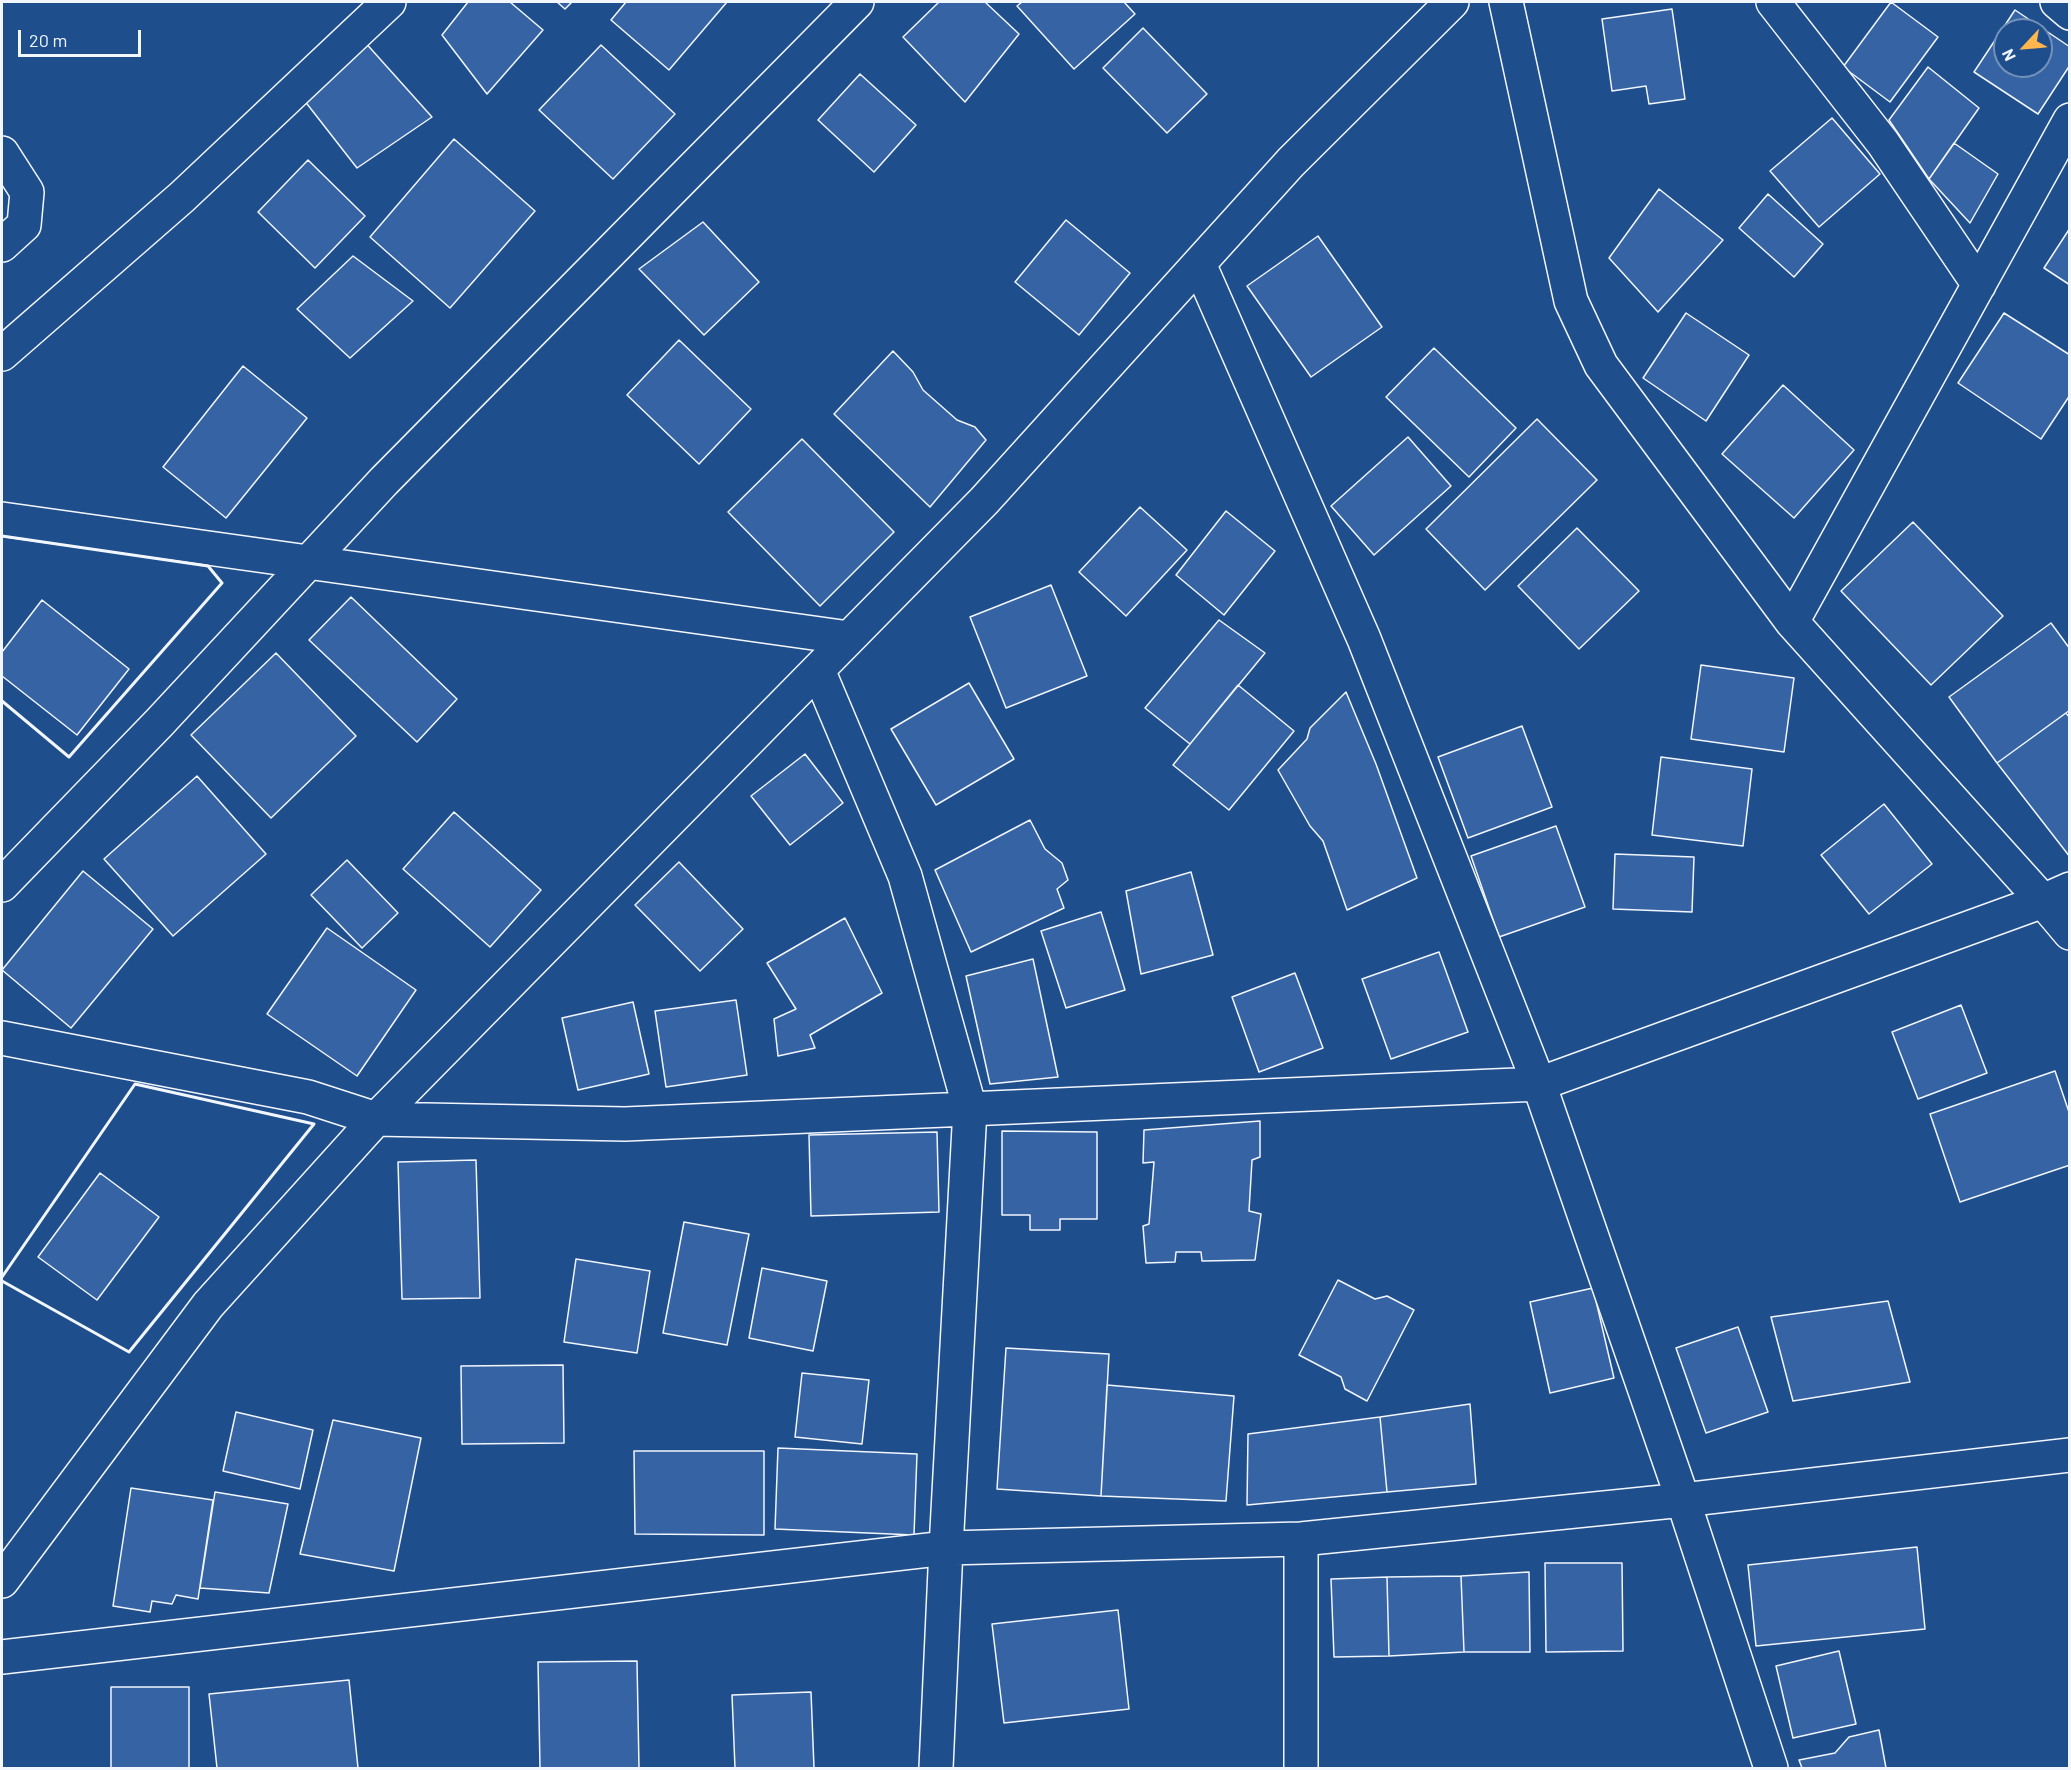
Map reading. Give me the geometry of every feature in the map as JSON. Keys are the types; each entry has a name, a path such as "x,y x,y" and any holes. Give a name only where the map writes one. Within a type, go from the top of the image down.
{"street":[{"path":"2,354 182,197 389,2"},
{"path":"2,885 159,723 384,481 857,2"},
{"path":"2,1581 208,1305 376,1119 984,501 1200,266 1291,162 1452,2"},
{"path":"1506,2 1571,301 1601,365 1792,622 2056,895 2070,933"},
{"path":"1773,2 1883,143 1979,285"},
{"path":"2057,2 2070,13"},
{"path":"1792,622 2070,120"},
{"path":"2,153 27,192 24,225 2,245"},
{"path":"1200,266 1364,639 1539,1084 1683,1500 1771,1768"},
{"path":"2,519 849,638"},
{"path":"818,670 905,876 970,1109 936,1768"},
{"path":"2,1038 308,1097 376,1119 625,1124 1539,1084 2056,895"},
{"path":"2,1657 946,1548 1301,1539 1683,1500 2070,1455"},
{"path":"1301,1539 1301,1768"}],"building":[{"path":"468,2 510,2 543,30 487,94 442,35"},
{"path":"557,2 572,2 565,9"},
{"path":"626,2 727,2 669,70 611,20"},
{"path":"939,2 985,2 1019,34 965,102 903,37"},
{"path":"1022,2 1124,2 1135,14 1074,69 1017,6"},
{"path":"1891,2 1938,37 1890,102 1843,67"},
{"path":"1672,9 1685,99 1649,104 1646,86 1612,91 1602,19"},
{"path":"2015,10 2027,18 2010,18"},
{"path":"1143,28 1207,94 1167,133 1103,68"},
{"path":"2053,36 2070,47 2070,65 2038,114 1974,72 1993,43 1993,78 2053,78"},
{"path":"363,40 432,117 357,168 304,100"},
{"path":"601,45 675,114 613,179 539,110"},
{"path":"1928,67 1979,108 1929,179 1889,120"},
{"path":"860,74 916,125 874,172 818,120"},
{"path":"1832,118 1880,174 1819,227 1770,171"},
{"path":"454,139 535,211 450,308 370,237"},
{"path":"1954,143 1998,174 1970,223 1929,179"},
{"path":"308,160 365,216 315,268 258,212"},
{"path":"1659,189 1723,240 1658,312 1609,258"},
{"path":"1768,194 1823,244 1794,277 1739,228"},
{"path":"1066,220 1130,273 1079,335 1015,282"},
{"path":"703,222 759,282 704,335 639,269"},
{"path":"2070,228 2070,285 2044,268"},
{"path":"1318,236 1382,327 1311,377 1247,286"},
{"path":"353,256 413,301 350,358 297,309"},
{"path":"1686,313 1749,355 1706,421 1643,378"},
{"path":"2004,313 2070,355 2070,395 2041,439 1958,383"},
{"path":"679,340 751,409 699,464 627,395"},
{"path":"1434,348 1516,428 1469,477 1386,397"},
{"path":"893,351 913,372 923,390 957,420 975,427 986,440 930,507 834,414"},
{"path":"243,366 307,418 226,518 163,467"},
{"path":"1783,385 1854,450 1794,518 1722,454"},
{"path":"1537,419 1597,480 1485,590 1426,529"},
{"path":"1408,437 1451,486 1374,555 1331,506"},
{"path":"802,439 894,532 820,606 728,512"},
{"path":"1140,507 1187,550 1126,616 1079,572"},
{"path":"1226,511 1275,551 1224,615 1176,575"},
{"path":"1913,522 2003,616 1931,685 1841,591"},
{"path":"1577,528 1639,591 1579,649 1518,586"},
{"path":"1051,585 1087,676 1006,708 970,617"},
{"path":"351,597 457,699 417,742 309,640"},
{"path":"42,600 129,669 77,735 2,676 2,652"},
{"path":"1219,620 1265,653 1190,744 1145,708"},
{"path":"2051,623 2070,649 2070,710 1997,763 1949,697"},
{"path":"276,653 356,736 271,818 191,735"},
{"path":"1701,665 1794,678 1784,752 1691,739"},
{"path":"969,683 1014,759 936,805 891,729"},
{"path":"1238,685 1294,731 1229,810 1173,765"},
{"path":"1346,692 1376,764 1417,878 1347,910 1323,841 1310,826 1278,770 1307,739 1310,728"},
{"path":"2066,713 2070,718 2070,857 1997,763"},
{"path":"1522,726 1552,807 1468,838 1438,757"},
{"path":"805,754 843,803 790,845 751,796"},
{"path":"1661,757 1752,769 1743,846 1652,835"},
{"path":"197,776 266,854 173,936 104,859"},
{"path":"1884,804 1932,864 1869,914 1821,855"},
{"path":"454,812 541,890 490,947 403,869"},
{"path":"1030,820 1045,849 1062,863 1068,880 1057,889 1064,908 971,952 935,870"},
{"path":"1556,826 1585,907 1499,937 1471,856"},
{"path":"1615,854 1694,857 1692,912 1613,909"},
{"path":"347,860 398,913 362,948 311,895"},
{"path":"679,862 743,929 700,971 635,905"},
{"path":"83,871 153,929 71,1028 2,970"},
{"path":"1191,872 1213,955 1141,974 1126,891"},
{"path":"1101,912 1125,990 1066,1008 1041,931"},
{"path":"845,918 882,993 810,1035 815,1048 778,1056 774,1019 796,1009 767,963"},
{"path":"327,928 416,990 357,1076 267,1014"},
{"path":"1439,952 1468,1032 1391,1059 1362,979"},
{"path":"1033,959 1058,1077 990,1084 966,976"},
{"path":"1295,973 1323,1048 1259,1072 1232,997"},
{"path":"736,1000 747,1075 666,1087 655,1011"},
{"path":"633,1002 649,1074 578,1090 562,1018"},
{"path":"1961,1005 1987,1073 1918,1099 1892,1032"},
{"path":"2055,1071 2070,1115 2070,1165 1960,1202 1930,1114"},
{"path":"1260,1121 1260,1157 1252,1160 1249,1211 1261,1214 1255,1260 1202,1261 1201,1252 1176,1252 1175,1262 1146,1263 1143,1226 1149,1224 1154,1162 1143,1163 1144,1130"},
{"path":"1002,1131 1097,1132 1097,1219 1060,1219 1060,1230 1030,1230 1030,1215 1002,1215"},
{"path":"937,1132 939,1212 811,1216 809,1135"},
{"path":"476,1160 480,1298 402,1299 398,1162"},
{"path":"100,1173 159,1217 97,1300 38,1257"},
{"path":"684,1222 749,1234 727,1345 663,1333"},
{"path":"576,1259 650,1271 637,1353 564,1342"},
{"path":"762,1268 827,1281 813,1351 749,1338"},
{"path":"1338,1280 1375,1299 1387,1296 1414,1310 1367,1401 1345,1389 1341,1377 1299,1355"},
{"path":"1593,1288 1614,1378 1550,1393 1530,1302"},
{"path":"1888,1301 1910,1382 1793,1401 1771,1317"},
{"path":"1738,1327 1768,1412 1706,1433 1676,1348"},
{"path":"1006,1348 1109,1354 1101,1496 997,1489"},
{"path":"563,1365 564,1443 462,1444 461,1366"},
{"path":"802,1373 869,1380 862,1444 795,1437"},
{"path":"1107,1385 1234,1396 1226,1501 1101,1496"},
{"path":"1470,1404 1476,1484 1387,1492 1380,1417"},
{"path":"236,1412 313,1430 300,1489 223,1471"},
{"path":"1380,1417 1387,1492 1247,1505 1248,1434"},
{"path":"333,1420 421,1438 394,1571 300,1554"},
{"path":"778,1448 917,1454 914,1535 775,1529"},
{"path":"634,1451 764,1451 764,1535 635,1534"},
{"path":"131,1488 213,1500 198,1599 176,1595 172,1604 152,1601 150,1612 113,1606"},
{"path":"215,1492 288,1504 269,1593 200,1588"},
{"path":"1917,1547 1925,1629 1756,1646 1748,1565"},
{"path":"1545,1563 1622,1563 1623,1651 1546,1652"},
{"path":"1529,1572 1530,1652 1464,1652 1461,1576"},
{"path":"1461,1576 1464,1652 1389,1656 1387,1577"},
{"path":"1387,1577 1389,1656 1334,1657 1331,1579"},
{"path":"1118,1610 1129,1709 1004,1723 992,1624"},
{"path":"1839,1651 1856,1724 1793,1738 1776,1666"},
{"path":"637,1661 639,1768 540,1768 538,1662"},
{"path":"349,1680 358,1768 217,1768 209,1694"},
{"path":"111,1687 189,1687 189,1768 111,1768"},
{"path":"811,1692 814,1768 735,1768 732,1695"},
{"path":"1879,1730 1886,1768 1802,1768 1799,1760 1835,1753 1849,1737"}],"wall":[{"path":"2,536 208,566 222,583 69,757 2,701"},
{"path":"2,1277 135,1084 314,1124 129,1352 2,1281"}]}
